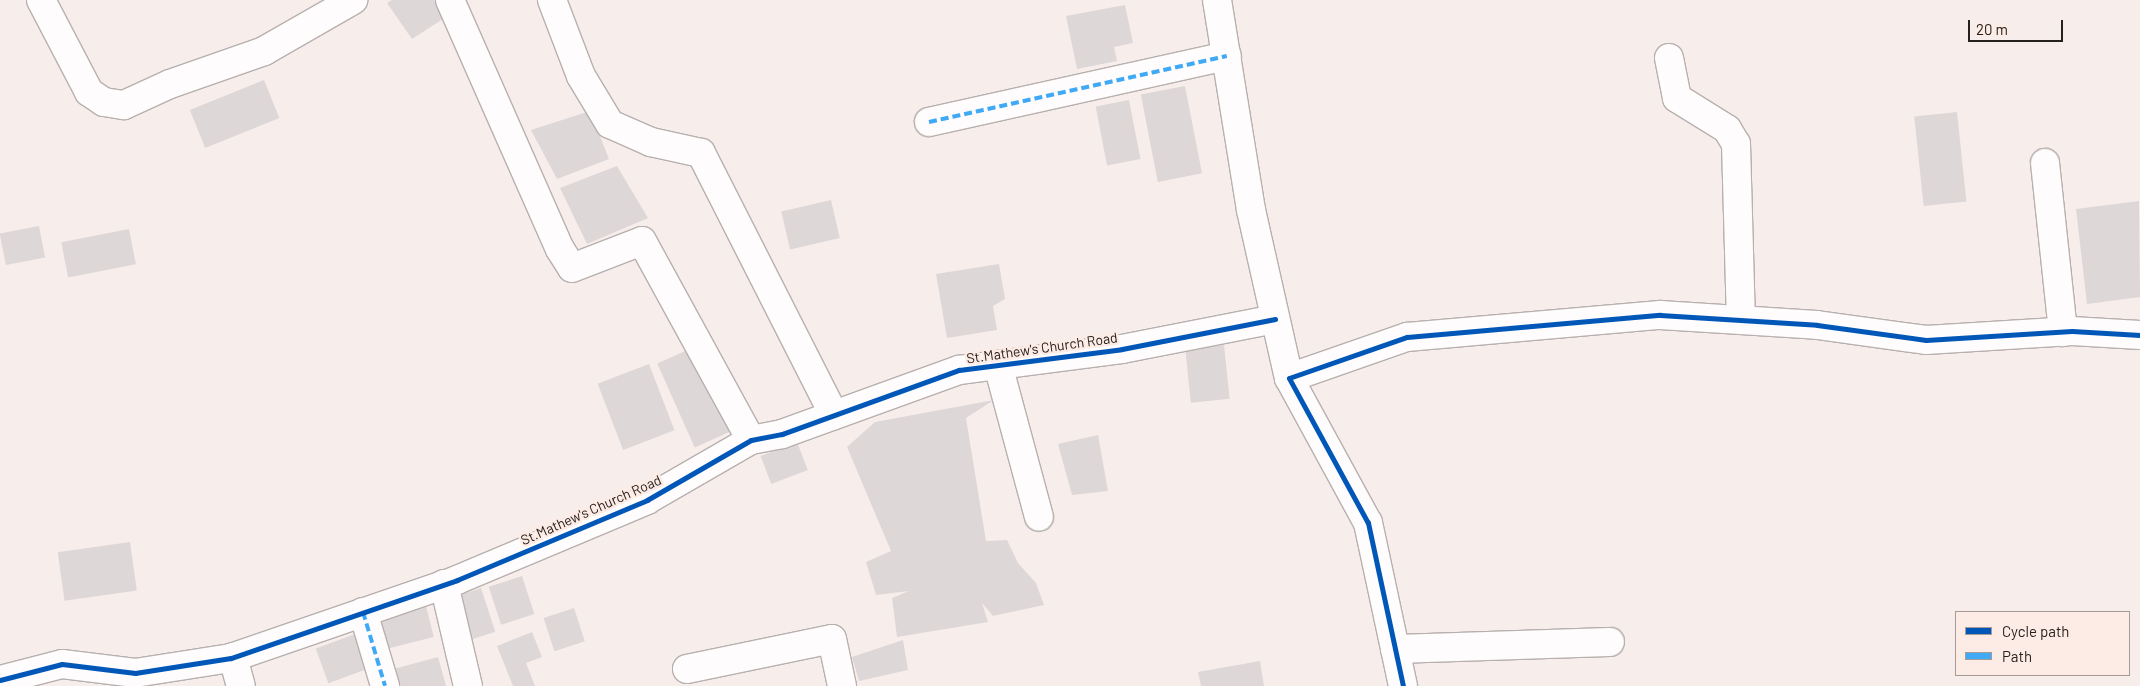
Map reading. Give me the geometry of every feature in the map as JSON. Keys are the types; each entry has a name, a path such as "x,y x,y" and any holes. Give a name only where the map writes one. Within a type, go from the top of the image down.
{"street":[{"path":"42,0 89,92 104,102 124,105 170,84 264,51 353,0"},
{"path":"450,0 560,249 572,268 642,241 750,440"},
{"path":"552,0 581,76 610,124 651,142 701,152 834,415"},
{"path":"1217,0 1250,210 1288,378 1368,523 1402,686"},
{"path":"929,122 1227,56"},
{"path":"1669,58 1677,98 1727,129 1736,144 1741,320"},
{"path":"2044,163 2063,332"},
{"path":"1288,378 1407,337 1660,315 1817,325 1926,340 2063,332 2140,335"},
{"name":"St.Mathew's Church Road","path":"0,680 62,664 135,673 234,657 444,584 647,500 750,440 782,434 959,370 1122,349 1276,319"},
{"path":"998,365 1039,517"},
{"path":"444,584 468,686"},
{"path":"363,612 385,686"},
{"path":"687,669 832,639 842,686"},
{"path":"1395,649 1610,642"},
{"path":"234,657 241,686"}],"building":[{"path":"392,0 435,0 446,17 412,39 387,3"},
{"path":"1125,5 1133,43 1114,47 1117,61 1077,69 1066,16"},
{"path":"264,80 279,118 205,148 190,110"},
{"path":"1185,86 1202,173 1158,182 1141,95"},
{"path":"1129,100 1140,159 1107,165 1096,106"},
{"path":"590,111 609,159 557,179 531,130"},
{"path":"1957,112 1966,202 1924,206 1914,116"},
{"path":"617,166 648,218 587,244 560,188"},
{"path":"831,200 840,238 790,249 781,211"},
{"path":"2139,201 2140,297 2087,304 2076,209"},
{"path":"39,226 45,257 6,265 0,234"},
{"path":"129,229 136,264 68,278 61,242"},
{"path":"999,264 1005,299 993,306 997,330 947,338 936,274"},
{"path":"1224,345 1230,399 1191,403 1185,349"},
{"path":"692,348 729,432 695,448 657,363"},
{"path":"649,364 674,430 623,450 598,384"},
{"path":"994,400 966,418 986,541 1007,540 1018,563 1036,583 1044,605 993,616 982,603 988,622 897,637 892,598 909,591 876,595 866,562 891,551 847,447 875,422"},
{"path":"1098,435 1108,491 1072,495 1058,444"},
{"path":"797,442 808,470 771,484 761,456"},
{"path":"130,542 137,591 65,601 58,552"},
{"path":"522,576 534,614 501,625 489,587"},
{"path":"481,588 495,632 469,640 454,597"},
{"path":"426,606 434,637 384,649 377,618"},
{"path":"574,608 585,641 554,651 544,618"},
{"path":"532,632 542,657 526,663 535,686 513,686 497,646"},
{"path":"358,633 371,668 328,683 316,648"},
{"path":"903,640 908,670 859,681 852,657"},
{"path":"438,657 446,686 395,686 390,670"},
{"path":"1260,661 1264,686 1201,686 1198,672"}],"marked path":[{"path":"929,122 1227,56"},
{"path":"363,612 385,686"}],"cycle path":[{"path":"1403,686 1368,523 1289,378 1407,337 1660,315 1817,325 1926,340 2072,331 2140,335"},
{"path":"0,680 62,664 135,673 231,658 457,580 647,500 751,440 782,434 959,370 1122,349 1275,319"}]}
